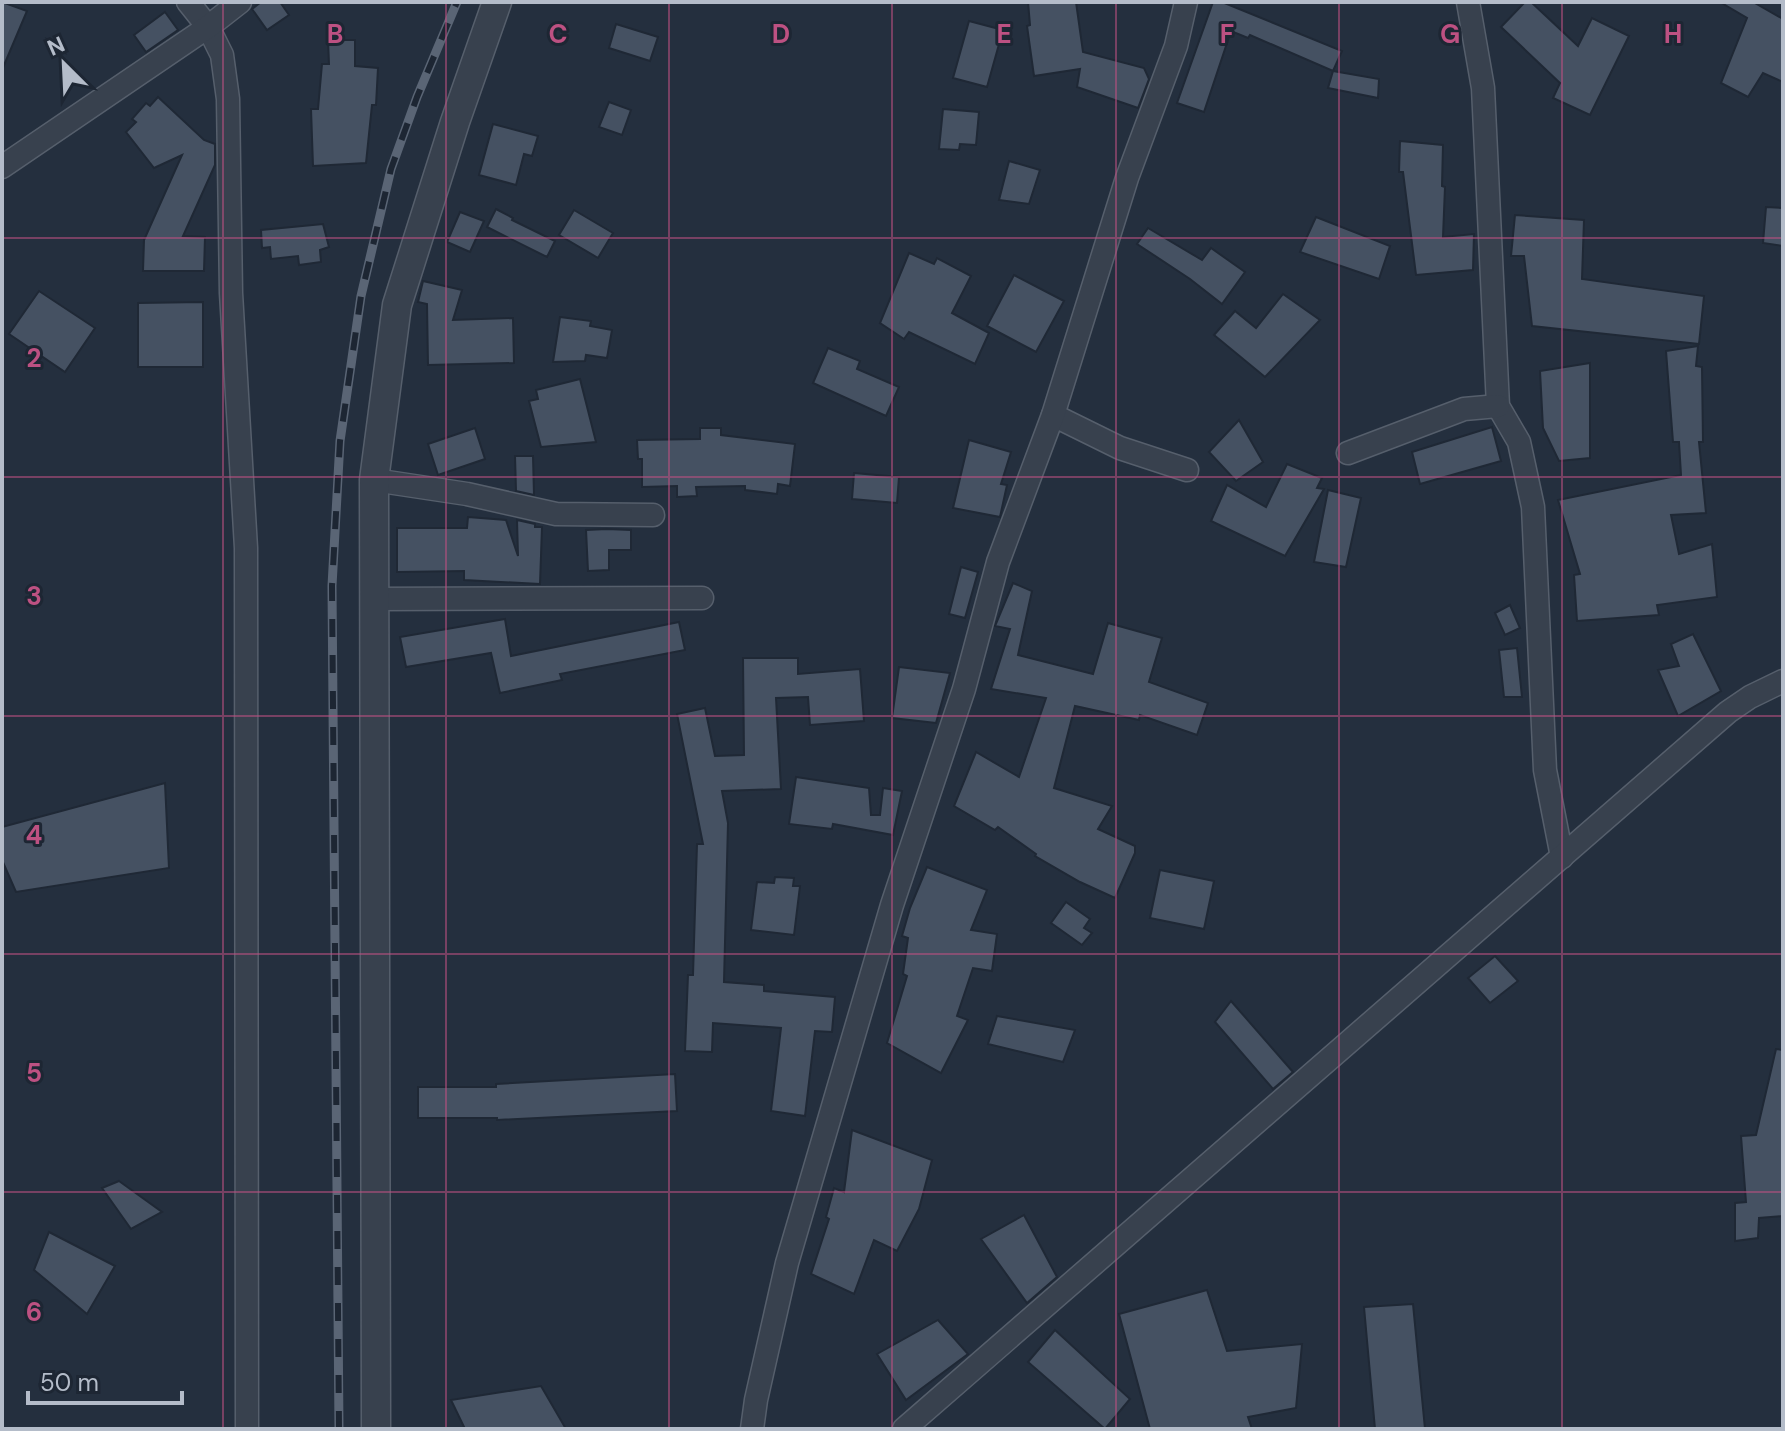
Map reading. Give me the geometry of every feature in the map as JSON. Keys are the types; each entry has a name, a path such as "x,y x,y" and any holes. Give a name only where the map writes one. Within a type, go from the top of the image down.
{"street":[{"path":"188,2 208,27 222,55 228,99 231,293 246,548 247,1429"},
{"path":"2,167 240,2"},
{"path":"376,1429 374,480 397,305 497,2"},
{"path":"752,1429 787,1263 892,905 964,689 998,562 1053,415 1127,178 1176,46 1186,2"},
{"path":"1468,2 1483,88 1498,406 1519,442 1533,507 1545,770 1562,857"},
{"path":"1348,453 1464,409 1498,406"},
{"path":"1053,415 1120,448 1187,470"},
{"path":"374,480 467,494 556,514 653,515"},
{"path":"373,599 702,598"},
{"path":"904,1429 1728,712 1783,681"}],"building":[{"path":"2,2 27,11 2,70"},
{"path":"261,2 280,2 289,15 267,30 252,9"},
{"path":"1028,2 1076,2 1083,52 1144,68 1149,79 1138,108 1077,87 1080,69 1034,76 1027,26 1030,25"},
{"path":"1213,2 1222,2 1342,51 1333,71 1250,35 1248,38 1231,31 1204,112 1177,103"},
{"path":"1525,2 1531,2 1578,46 1592,18 1629,36 1590,115 1553,98 1560,83 1501,27"},
{"path":"1720,2 1753,2 1783,19 1783,82 1763,73 1748,97 1721,83 1747,18"},
{"path":"165,12 178,30 146,52 134,35"},
{"path":"969,21 1003,30 987,87 953,78"},
{"path":"616,24 658,37 650,61 609,48"},
{"path":"328,40 355,40 355,66 378,68 376,105 372,105 366,163 313,166 311,109 318,109 322,64 329,64"},
{"path":"1333,71 1379,79 1378,98 1328,88"},
{"path":"158,97 204,140 215,144 215,165 183,236 205,237 204,271 143,271 144,240 182,155 154,168 126,132 136,122 132,119 146,103 150,106"},
{"path":"609,102 631,110 622,135 599,127"},
{"path":"943,109 979,112 976,145 960,144 959,150 939,149"},
{"path":"493,124 538,136 532,156 524,154 516,185 479,175"},
{"path":"1400,141 1443,145 1443,237 1474,234 1473,270 1416,275 1403,172 1399,172"},
{"path":"1009,161 1040,170 1029,204 999,200"},
{"path":"1766,207 1783,208 1783,246 1763,243"},
{"path":"496,209 555,241 547,257 487,227"},
{"path":"574,210 613,233 598,258 559,235"},
{"path":"460,212 484,221 470,252 447,242"},
{"path":"1515,215 1584,220 1582,279 1704,296 1699,344 1532,326 1524,256 1511,256"},
{"path":"1316,217 1390,246 1379,279 1300,252"},
{"path":"323,224 329,247 320,250 321,262 299,265 298,256 271,259 270,247 262,248 261,230"},
{"path":"1148,228 1202,260 1211,248 1245,272 1222,304 1137,244"},
{"path":"909,253 934,264 937,258 971,276 952,313 989,333 975,364 909,332 904,339 880,323"},
{"path":"1014,275 1064,301 1036,352 987,326"},
{"path":"423,281 462,290 453,320 513,318 514,363 428,365 427,304 418,302"},
{"path":"39,291 95,328 65,372 9,334"},
{"path":"1283,294 1320,320 1265,377 1214,335 1235,311 1256,328"},
{"path":"203,302 203,367 138,367 138,303"},
{"path":"560,317 591,321 590,326 612,330 607,358 586,355 585,361 553,362"},
{"path":"1698,346 1696,366 1702,367 1703,442 1699,442 1706,513 1671,515 1679,554 1712,544 1717,597 1657,605 1659,615 1577,621 1574,575 1580,574 1558,500 1681,475 1679,442 1673,442 1666,351"},
{"path":"828,348 860,361 857,369 899,387 886,416 813,383"},
{"path":"1590,363 1590,458 1559,461 1543,428 1540,371"},
{"path":"580,379 596,442 541,447 529,401 538,399 536,390"},
{"path":"1239,420 1263,462 1236,481 1209,452"},
{"path":"1492,427 1501,461 1420,484 1412,452"},
{"path":"475,428 485,459 438,475 428,444"},
{"path":"700,428 721,428 721,435 795,444 790,486 778,484 777,494 745,490 745,486 696,487 697,496 677,497 677,486 642,487 642,459 638,459 637,440 700,439"},
{"path":"969,440 1011,452 1001,484 1007,485 1000,517 953,508"},
{"path":"515,456 533,456 534,495 516,491"},
{"path":"1287,464 1322,478 1317,488 1324,489 1285,556 1211,521 1227,485 1266,507"},
{"path":"854,473 899,477 897,503 852,499"},
{"path":"1328,490 1361,498 1346,567 1314,562"},
{"path":"468,517 506,520 518,556 517,520 542,527 540,584 464,580 464,571 397,572 397,528 467,528"},
{"path":"586,530 631,530 631,550 609,550 609,570 588,571"},
{"path":"961,567 978,572 965,618 949,614"},
{"path":"1013,583 1032,591 1018,655 1093,674 1108,623 1162,638 1149,682 1208,703 1197,735 1140,715 1139,720 1075,706 1054,788 1112,806 1098,829 1135,846 1135,853 1115,898 1035,856 998,827 995,830 954,806 976,752 1019,777 1046,698 991,689 1010,629 995,626"},
{"path":"1510,605 1520,628 1505,635 1495,613"},
{"path":"505,619 511,656 679,622 685,650 560,674 562,680 500,693 491,653 406,667 400,637"},
{"path":"1693,634 1721,691 1678,716 1658,670 1679,666 1671,644"},
{"path":"1517,648 1522,697 1504,697 1499,650"},
{"path":"743,658 798,658 798,674 860,669 864,721 810,725 808,697 776,698 781,789 722,791 728,823 724,982 764,985 764,991 835,997 832,1032 815,1031 805,1116 771,1111 781,1028 713,1023 712,1052 685,1051 688,975 693,975 697,844 703,844 677,714 705,708 715,756 744,755"},
{"path":"899,667 950,673 936,723 892,718"},
{"path":"796,777 869,788 871,815 880,815 883,788 902,791 893,835 833,824 832,829 789,824"},
{"path":"165,783 169,868 16,892 2,860 2,827"},
{"path":"927,867 987,890 971,930 997,934 992,971 973,968 957,1016 968,1020 941,1073 887,1043 907,976 903,974 908,938 902,936"},
{"path":"1160,870 1214,881 1204,929 1150,918"},
{"path":"775,877 794,878 793,886 800,886 794,935 751,930 757,882 774,883"},
{"path":"1066,902 1090,919 1084,928 1092,933 1082,945 1051,923"},
{"path":"1495,956 1518,981 1490,1003 1468,978"},
{"path":"1231,1001 1293,1072 1273,1089 1215,1022"},
{"path":"997,1016 1075,1030 1063,1062 988,1044"},
{"path":"1776,1049 1783,1050 1783,1216 1759,1218 1758,1238 1735,1241 1735,1203 1746,1202 1741,1136 1756,1135"},
{"path":"675,1074 677,1111 497,1120 418,1118 418,1087 496,1087 496,1084"},
{"path":"852,1130 932,1160 919,1209 897,1251 874,1240 854,1294 811,1274 829,1219 826,1217 834,1188 844,1192"},
{"path":"119,1181 162,1212 131,1229 102,1188"},
{"path":"1024,1215 1057,1277 1027,1303 981,1239"},
{"path":"49,1232 115,1266 87,1314 34,1270"},
{"path":"1207,1290 1227,1351 1302,1344 1296,1408 1248,1417 1252,1429 1150,1429 1119,1314"},
{"path":"1413,1304 1425,1429 1375,1429 1364,1307"},
{"path":"938,1320 968,1354 906,1400 877,1354"},
{"path":"1055,1330 1130,1399 1105,1429 1028,1362"},
{"path":"541,1386 566,1429 465,1429 451,1400"}],"railway":[{"path":"339,1429 332,586 340,441 361,296 391,169 457,2"}]}
